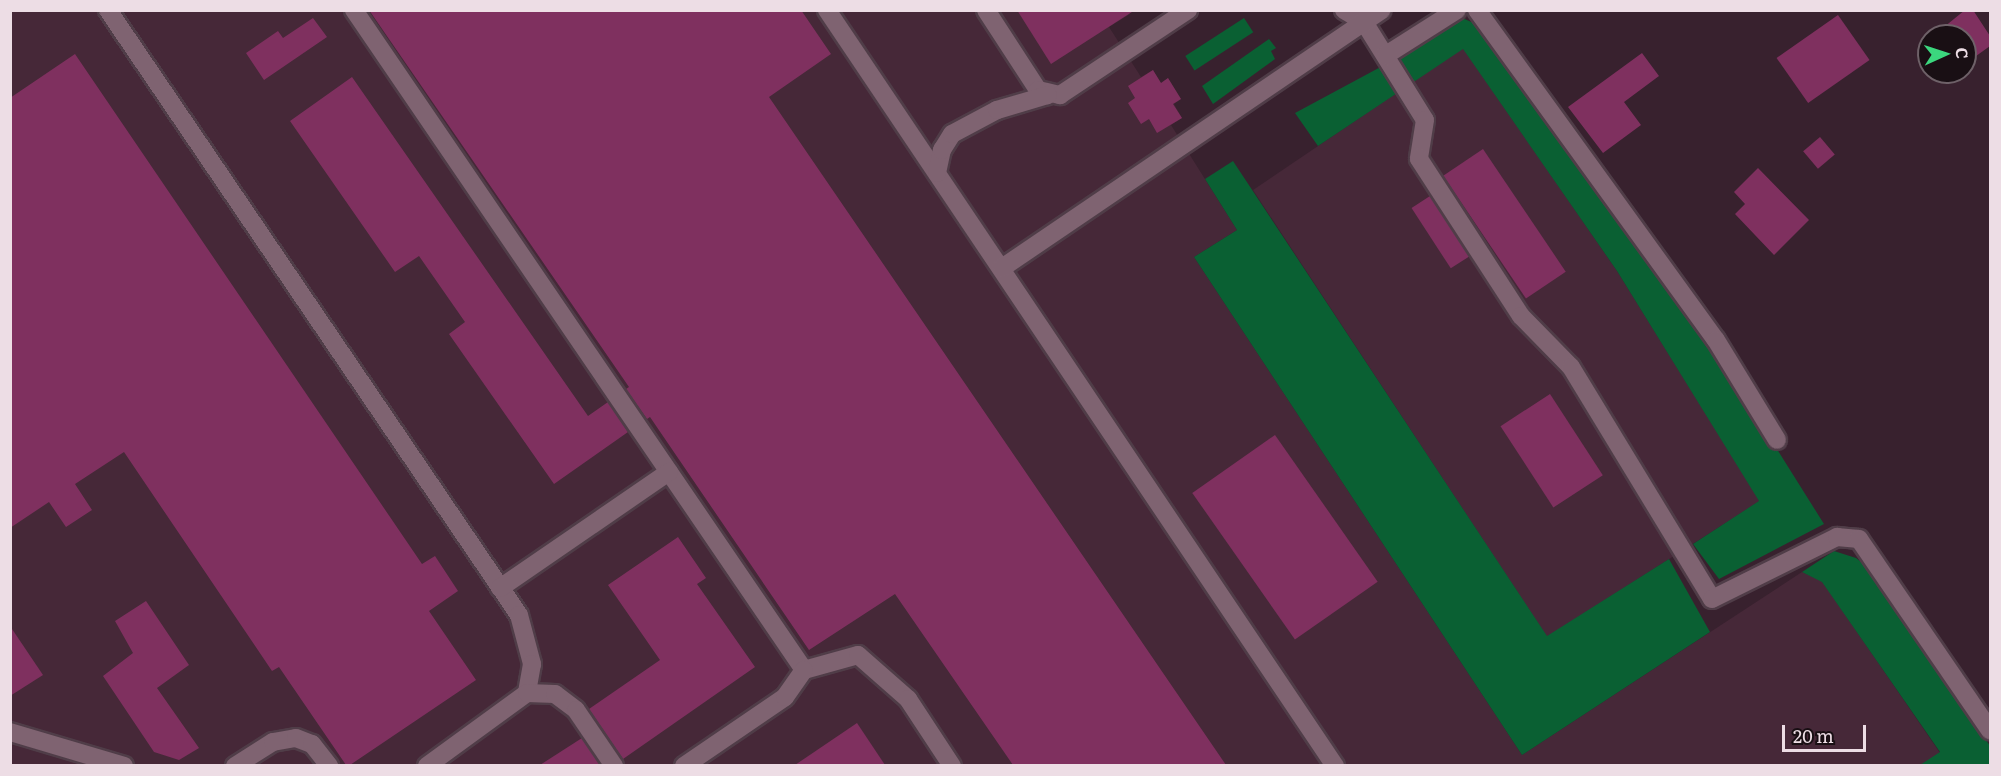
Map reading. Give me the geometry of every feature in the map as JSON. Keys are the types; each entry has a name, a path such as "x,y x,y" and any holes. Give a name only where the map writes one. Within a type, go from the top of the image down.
{"lane":[{"path":"108,10 519,615 532,664 527,693"},
{"path":"354,10 804,670"},
{"path":"827,10 1335,765"},
{"path":"986,10 1038,90 1048,95"},
{"path":"937,173 942,150 952,134 997,111 1073,89 1188,10"},
{"path":"1344,10 1364,22 1425,120 1419,159 1521,316 1571,367 1712,599 1837,537 1859,540 1990,730"},
{"path":"1002,268 1382,10"},
{"path":"1386,55 1457,10"},
{"path":"1477,10 1716,340 1777,440"},
{"path":"500,588 669,471"},
{"path":"684,765 785,697 804,670 858,655 908,699 952,765"},
{"path":"427,765 527,693 555,694 576,710 614,765"},
{"path":"10,732 124,765"},
{"path":"235,765 273,742 296,738 312,744 329,765"}],"shaded area":[{"path":"10,11 1128,11 1130,14 1109,27 1141,77 1153,70 1161,83 1168,78 1181,99 1174,104 1182,118 1171,125 1237,230 1194,257 1522,755 1802,572 1822,581 1940,753 1920,766 11,765"},
{"path":"1463,48 1617,271 1760,501 1547,637 1253,190"}],"green space":[{"path":"1460,17 1485,28 1709,341 1824,524 1719,579 1693,544 1759,501 1617,271 1463,49 1318,146 1295,113 1401,56"},
{"path":"1244,18 1253,32 1195,70 1185,56"},
{"path":"1269,39 1276,48 1271,51 1275,59 1213,104 1202,86"},
{"path":"1233,161 1547,636 1669,559 1710,632 1522,755 1194,257 1237,230 1205,179"},
{"path":"1834,551 1856,558 1873,571 1990,746 1990,765 1920,765 1940,752 1822,582 1802,572"}],"building":[{"path":"369,10 801,10 831,54 769,97 1226,765 1013,765 895,594 809,650 650,417 647,419 626,389 629,387"},
{"path":"1017,10 1135,10 1051,64"},
{"path":"1965,10 1973,10 1990,36 1990,46 1977,55 1977,24 1948,24"},
{"path":"1838,15 1870,60 1808,103 1777,58"},
{"path":"313,18 327,37 264,80 246,53 278,31 283,38"},
{"path":"1642,53 1659,76 1624,102 1641,125 1603,153 1568,107"},
{"path":"75,54 422,564 435,556 458,591 429,611 476,680 350,765 346,765 279,667 272,671 124,452 75,484 92,510 66,527 49,502 10,528 10,98"},
{"path":"1153,70 1161,83 1168,78 1181,99 1173,104 1182,118 1157,133 1149,119 1141,124 1128,103 1135,98 1128,86"},
{"path":"352,77 588,416 608,402 628,432 554,484 449,334 465,322 419,256 395,272 290,121"},
{"path":"1820,137 1835,155 1818,169 1803,151"},
{"path":"1483,149 1566,272 1526,299 1443,176"},
{"path":"1758,168 1809,220 1774,255 1735,214 1745,204 1734,192"},
{"path":"1430,196 1469,256 1451,268 1412,208"},
{"path":"1550,394 1603,475 1553,507 1501,426"},
{"path":"1275,435 1378,582 1295,640 1192,493"},
{"path":"678,537 706,578 697,584 755,667 623,759 589,709 660,660 608,585"},
{"path":"146,601 189,665 157,688 199,748 179,760 154,752 103,676 133,653 115,621"},
{"path":"10,626 43,675 10,696"},
{"path":"857,723 885,765 795,765"},
{"path":"582,738 600,765 540,765"}]}
